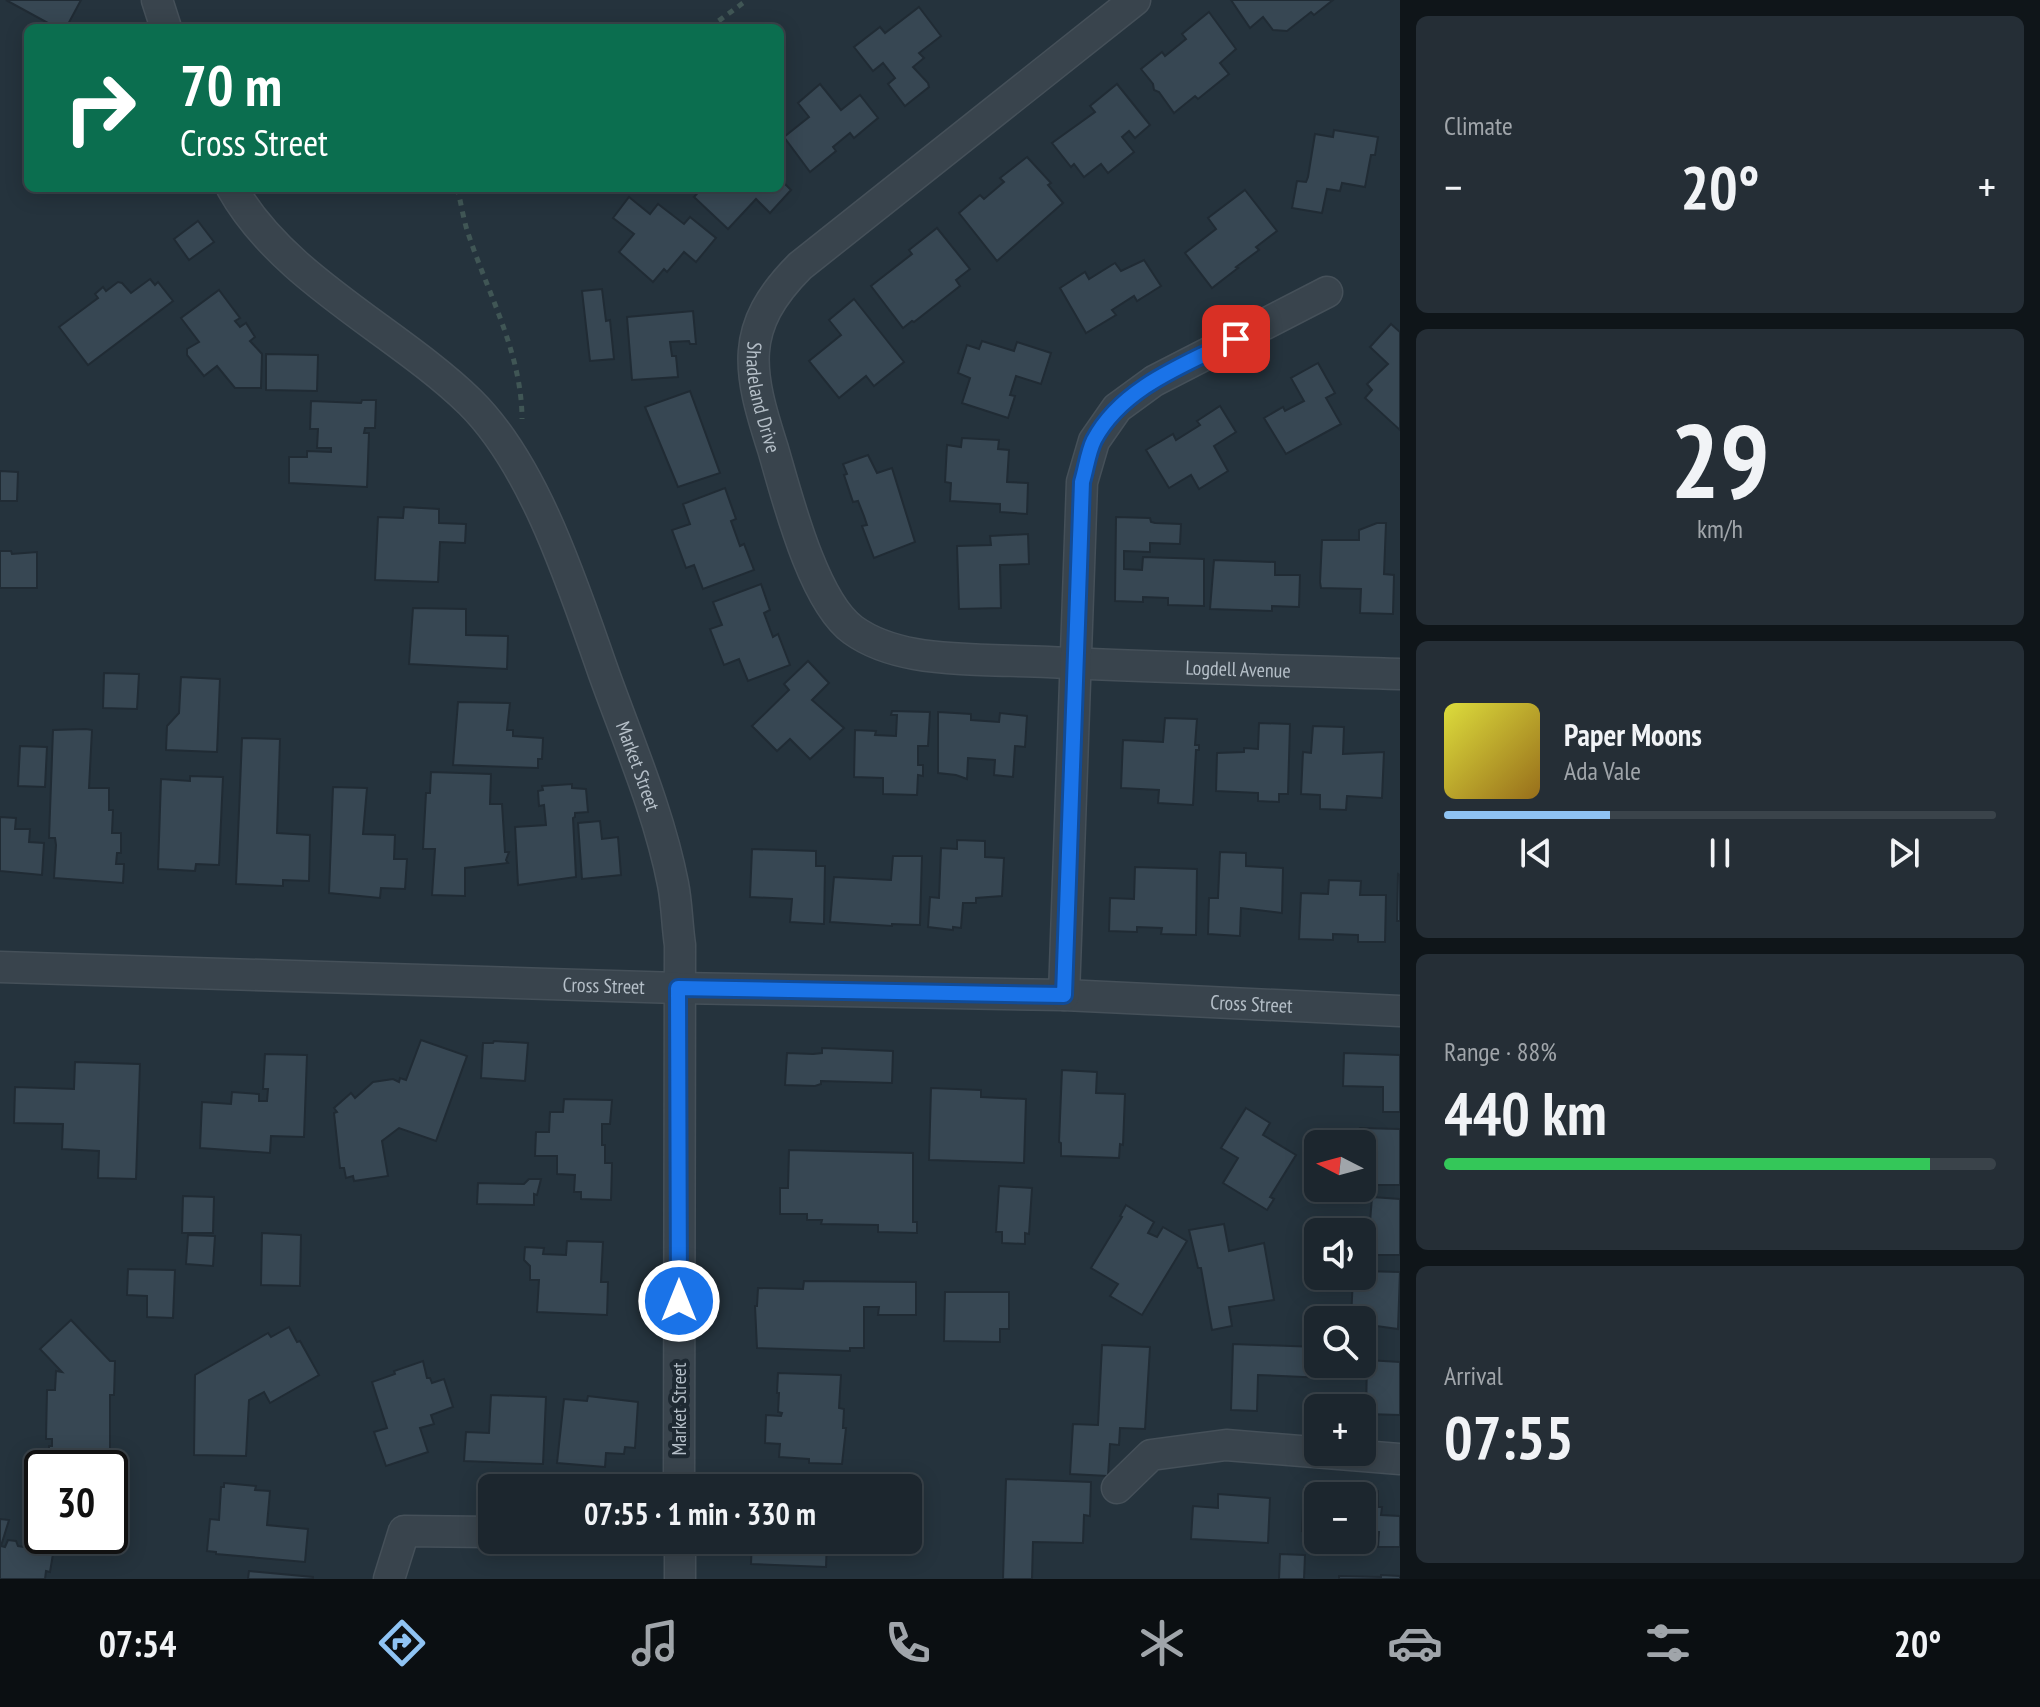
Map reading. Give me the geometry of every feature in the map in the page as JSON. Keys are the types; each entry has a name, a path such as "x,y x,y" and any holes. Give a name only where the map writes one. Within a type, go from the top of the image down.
{"street":[{"path":"157,0 165,24"},
{"name":"Shadeland Drive","path":"1075,663 917,655 885,647 852,629 830,603 815,575 802,538 760,407 754,378 753,343 764,310 778,289 800,266 1135,0"},
{"name":"Market Street","path":"235,192 271,240 295,263 431,367 498,433 522,472 571,581 653,811 673,885 680,945 679,1474"},
{"path":"1064,995 1082,482 1094,441 1117,408 1154,381 1327,292"},
{"name":"Logdell Avenue","path":"1075,663 1400,674"},
{"name":"Cross Street","path":"0,967 678,988 1064,995 1400,1011"},
{"path":"1117,1488 1151,1455 1226,1445 1400,1459"},
{"path":"389,1579 404,1531 478,1532"},
{"path":"680,1554 680,1579"}],"path":[{"path":"714,24 747,0"},
{"path":"458,192 467,229 499,312 522,400 522,472"}],"building":[{"path":"6,0 81,0 68,24 50,24"},
{"path":"1231,0 1333,0 1287,31 1273,30 1263,17 1250,28"},
{"path":"919,7 941,36 919,53 924,58 913,67 929,87 905,106 888,84 895,78 883,63 873,71 854,47 880,27 885,33"},
{"path":"1209,12 1236,49 1220,63 1229,74 1198,99 1195,96 1174,113 1141,69 1162,52 1165,56 1186,39 1182,34"},
{"path":"820,84 841,110 860,95 878,118 854,138 850,133 833,147 836,151 810,172 784,137 809,117 798,103"},
{"path":"1117,84 1150,125 1135,138 1129,131 1122,137 1134,152 1108,173 1101,164 1084,177 1074,164 1071,167 1052,143 1095,112 1090,106"},
{"path":"1334,130 1378,137 1365,187 1342,183 1340,191 1327,189 1322,213 1292,208 1297,181 1306,182 1308,177 1315,134 1333,137"},
{"path":"1027,157 1051,183 1048,185 1063,203 997,261 959,213 980,195 984,199 1004,182 1000,178"},
{"path":"784,183 791,190 770,213 756,199 728,229 694,197 698,192 784,192"},
{"path":"1245,190 1277,231 1256,247 1259,250 1212,288 1185,253 1216,229 1208,218"},
{"path":"629,197 650,214 658,204 684,224 690,217 716,238 696,262 684,252 667,272 664,269 653,282 619,252 634,234 613,218"},
{"path":"198,221 214,242 189,260 174,239"},
{"path":"937,228 970,269 956,280 960,286 903,328 871,286 912,254 909,250"},
{"path":"1144,260 1161,286 1137,301 1134,296 1112,310 1116,315 1086,333 1060,288 1085,272 1089,279 1115,263 1121,271"},
{"path":"150,279 155,285 158,282 173,301 88,365 59,327 98,298 95,294 103,287 106,291 118,282 131,293"},
{"path":"602,289 606,321 610,320 614,359 590,361 582,291"},
{"path":"219,290 240,318 235,321 240,327 246,323 255,337 250,341 262,354 261,388 235,388 217,366 204,376 187,355 187,349 199,342 181,318"},
{"path":"854,299 904,362 874,386 866,376 839,398 809,361 841,335 829,320"},
{"path":"693,311 696,344 689,341 670,342 672,356 676,356 678,377 632,380 627,317"},
{"path":"1391,324 1400,332 1400,430 1365,398 1372,390 1367,384 1388,364 1370,347"},
{"path":"982,341 1014,351 1017,342 1051,353 1041,384 1016,376 1010,395 1015,396 1008,418 962,403 970,378 958,373 967,345 979,349"},
{"path":"266,354 318,355 317,391 266,390"},
{"path":"1318,363 1335,393 1326,398 1341,424 1286,454 1264,418 1283,407 1285,411 1304,401 1291,378"},
{"path":"690,391 720,473 678,487 645,407"},
{"path":"362,400 376,400 375,428 365,428 364,433 369,433 367,487 289,483 289,457 307,457 307,451 331,452 331,448 317,448 318,429 310,429 311,401 361,403"},
{"path":"1220,406 1236,432 1214,446 1228,471 1199,489 1191,475 1169,488 1146,450 1173,434 1176,440 1200,425 1197,421"},
{"path":"962,438 999,440 998,449 1009,450 1007,482 1028,483 1027,514 1000,512 1000,504 950,501 951,483 945,482 947,445 961,447"},
{"path":"868,455 877,473 892,468 915,542 874,558 862,526 867,525 858,501 853,502 843,464"},
{"path":"0,471 18,472 17,501 0,501"},
{"path":"725,488 736,519 731,521 740,546 744,544 754,570 703,589 694,565 686,568 672,530 690,524 683,504"},
{"path":"404,507 439,509 439,523 466,524 465,543 440,542 438,582 375,580 378,517 403,518"},
{"path":"1116,517 1150,518 1155,523 1181,524 1180,544 1150,543 1150,552 1124,551 1124,569 1142,570 1143,557 1204,559 1204,606 1168,605 1168,598 1143,597 1143,602 1115,601"},
{"path":"1386,523 1384,574 1394,575 1393,614 1360,613 1361,589 1321,588 1322,540 1359,540 1359,530"},
{"path":"1028,534 1029,564 1000,565 1001,608 959,609 957,546 991,545 990,536"},
{"path":"0,551 11,551 12,554 37,552 37,588 0,588"},
{"path":"1214,560 1275,562 1275,575 1300,575 1299,607 1272,606 1272,611 1210,609"},
{"path":"761,584 770,610 764,613 773,637 778,634 790,665 748,681 739,659 724,665 710,629 722,625 713,602"},
{"path":"413,608 466,609 466,635 508,636 507,669 409,664"},
{"path":"808,661 829,683 812,700 844,728 810,759 790,739 777,751 752,726 789,690 784,684"},
{"path":"104,673 139,674 137,709 103,708"},
{"path":"181,677 220,679 217,752 166,750 167,726 179,713"},
{"path":"458,702 510,703 507,730 513,730 513,736 543,738 542,759 538,759 538,768 453,765"},
{"path":"892,711 930,712 928,746 918,746 918,765 923,765 923,776 918,775 917,795 883,794 883,778 854,777 855,730 896,736 897,715 891,715"},
{"path":"938,712 971,714 971,720 999,722 1000,713 1027,716 1025,747 1015,746 1013,777 994,775 995,760 968,758 967,779 938,773"},
{"path":"1165,718 1197,719 1195,745 1199,745 1199,750 1196,750 1193,805 1158,803 1159,790 1121,788 1123,740 1163,742"},
{"path":"1259,723 1290,724 1288,794 1279,794 1279,802 1258,801 1258,793 1216,791 1217,753 1258,749"},
{"path":"1313,726 1344,727 1343,754 1384,752 1382,798 1347,796 1346,810 1320,809 1320,795 1301,794 1303,752 1311,753"},
{"path":"53,730 92,730 89,788 109,788 109,810 113,810 112,833 121,833 121,853 117,853 116,864 124,864 123,883 54,878 56,845 55,838 49,838"},
{"path":"242,738 280,739 277,833 310,835 309,881 283,880 283,886 236,884"},
{"path":"20,746 47,747 45,787 18,786"},
{"path":"431,772 491,774 490,804 502,804 508,863 465,868 465,896 432,895 435,849 423,849 426,793 430,793"},
{"path":"190,776 223,777 219,865 196,864 195,871 158,869 161,779 190,781"},
{"path":"572,784 572,788 586,789 588,812 575,813 573,818 576,877 518,885 515,827 546,825 544,805 539,806 538,791 543,790 542,786"},
{"path":"333,787 367,788 363,834 395,835 394,859 407,859 405,889 381,888 380,898 329,893"},
{"path":"0,817 16,818 15,829 30,829 29,842 44,843 42,875 0,871"},
{"path":"600,821 602,839 618,837 621,875 582,879 578,823"},
{"path":"957,840 985,841 985,857 1004,858 1002,896 976,898 976,903 963,903 961,928 928,927 930,897 939,898 941,848 957,849"},
{"path":"752,849 816,851 816,866 825,866 824,924 790,922 792,899 750,897"},
{"path":"1220,852 1246,853 1246,866 1283,868 1282,913 1241,908 1240,936 1208,934 1209,898 1218,898"},
{"path":"893,856 922,856 920,925 830,922 834,877 891,880"},
{"path":"1135,867 1197,869 1196,935 1161,934 1162,928 1137,927 1137,932 1109,931 1110,898 1134,899"},
{"path":"1400,875 1400,921 1397,921"},
{"path":"1329,880 1361,881 1360,895 1386,895 1385,942 1358,942 1358,935 1333,934 1333,940 1299,939 1301,893 1328,894"},
{"path":"421,1040 467,1056 436,1141 399,1128 382,1141 388,1176 354,1181 353,1176 346,1178 344,1168 340,1168 334,1113 337,1112 334,1108 351,1093 355,1098 373,1082 406,1080"},
{"path":"483,1043 528,1043 525,1081 481,1078"},
{"path":"822,1048 893,1051 892,1083 821,1081 815,1086 785,1085 787,1053 822,1053"},
{"path":"1344,1053 1400,1055 1400,1112 1383,1112 1383,1087 1343,1086"},
{"path":"265,1054 307,1055 304,1137 271,1136 270,1153 200,1148 202,1102 231,1104 232,1092 259,1094 259,1101 267,1101 268,1089 263,1089"},
{"path":"75,1062 140,1064 136,1179 98,1178 99,1151 62,1149 63,1124 14,1123 15,1087 74,1089"},
{"path":"1062,1070 1097,1072 1096,1093 1125,1094 1123,1145 1120,1144 1119,1158 1061,1156"},
{"path":"931,1088 981,1090 981,1097 1026,1099 1024,1163 929,1160"},
{"path":"564,1099 612,1100 610,1124 602,1124 605,1163 612,1163 611,1200 581,1199 581,1192 574,1192 575,1175 557,1174 557,1156 535,1156 536,1132 549,1132 550,1112 563,1112"},
{"path":"1246,1108 1270,1123 1263,1135 1296,1155 1270,1197 1274,1199 1267,1210 1223,1183 1238,1158 1221,1148"},
{"path":"1400,1129 1400,1185 1376,1185 1376,1130 1360,1130"},
{"path":"789,1150 913,1153 913,1222 917,1222 917,1233 878,1232 878,1225 821,1224 822,1220 807,1220 807,1214 780,1214 780,1188 788,1188"},
{"path":"529,1179 541,1179 537,1195 534,1194 534,1205 477,1204 478,1183 524,1184"},
{"path":"999,1186 1032,1188 1029,1234 1025,1233 1025,1244 1002,1243 1002,1232 996,1232"},
{"path":"183,1196 214,1197 213,1233 182,1233"},
{"path":"1376,1197 1400,1199 1400,1255 1376,1255 1376,1218 1370,1218 1372,1202 1376,1202"},
{"path":"1126,1205 1154,1222 1148,1233 1157,1237 1163,1227 1187,1241 1142,1315 1110,1296 1118,1284 1091,1268"},
{"path":"1224,1224 1229,1251 1264,1243 1274,1300 1229,1307 1232,1326 1212,1330 1201,1268 1198,1268 1189,1230"},
{"path":"262,1233 301,1235 300,1286 261,1285"},
{"path":"188,1235 215,1236 213,1266 186,1264"},
{"path":"567,1241 603,1242 601,1282 608,1282 607,1315 537,1312 539,1280 530,1280 530,1266 524,1260 525,1247 544,1248 543,1254 566,1255"},
{"path":"128,1269 175,1270 173,1318 147,1317 147,1296 127,1295"},
{"path":"1376,1271 1400,1272 1398,1329 1376,1326 1376,1306 1352,1306 1352,1290 1376,1290"},
{"path":"804,1281 916,1282 916,1315 878,1315 879,1307 864,1307 864,1348 850,1348 850,1351 757,1348 755,1306 758,1288 803,1289"},
{"path":"945,1292 1009,1292 1009,1329 1000,1329 1000,1342 944,1341"},
{"path":"71,1320 110,1361 115,1361 114,1395 110,1395 110,1450 49,1450 52,1439 46,1439 47,1390 55,1390 56,1371 62,1372 40,1349"},
{"path":"289,1327 319,1375 270,1403 264,1392 249,1400 246,1456 194,1455 195,1375 268,1333 271,1337"},
{"path":"1233,1344 1304,1347 1304,1377 1258,1375 1257,1411 1231,1410"},
{"path":"1102,1345 1150,1347 1145,1429 1120,1428 1119,1445 1110,1444 1108,1476 1070,1474 1073,1424 1098,1425"},
{"path":"423,1361 427,1378 432,1383 444,1379 453,1407 431,1415 434,1424 420,1428 428,1452 386,1466 374,1432 387,1428 372,1382"},
{"path":"1376,1361 1400,1362 1400,1415 1376,1414 1376,1394 1366,1394 1367,1378 1376,1378"},
{"path":"778,1373 841,1375 839,1408 844,1409 843,1428 846,1428 842,1464 809,1463 809,1459 779,1457 780,1444 765,1443 766,1415 781,1416 782,1413 778,1412"},
{"path":"491,1395 546,1397 543,1464 464,1461 466,1432 489,1433"},
{"path":"588,1396 638,1402 635,1448 625,1447 624,1454 606,1453 605,1467 557,1463 564,1399 587,1401"},
{"path":"1006,1479 1091,1482 1090,1516 1084,1515 1083,1543 1033,1542 1032,1579 1003,1579"},
{"path":"224,1483 256,1486 255,1490 270,1491 267,1525 308,1529 305,1562 207,1551 210,1519 219,1520 221,1487"},
{"path":"1304,1488 1304,1531 1302,1531"},
{"path":"1376,1491 1378,1507 1382,1507 1381,1515 1400,1516 1400,1547 1378,1547 1379,1532 1376,1532"},
{"path":"1218,1494 1270,1498 1268,1543 1191,1539 1193,1506 1218,1508"},
{"path":"0,1519 9,1520 1,1546 5,1547 8,1540 16,1541 18,1546 24,1547 24,1554 53,1554 50,1572 46,1571 45,1579 0,1579"},
{"path":"751,1554 826,1554 826,1567 751,1564"},
{"path":"1280,1554 1305,1555 1304,1579 1279,1579"},
{"path":"249,1571 313,1577 313,1579 248,1579"},
{"path":"1339,1576 1400,1576 1400,1579 1339,1579"}],"route":[{"path":"679,1301 678,988 1064,995 1082,482 1094,441 1117,408 1154,381 1236,339"}]}
